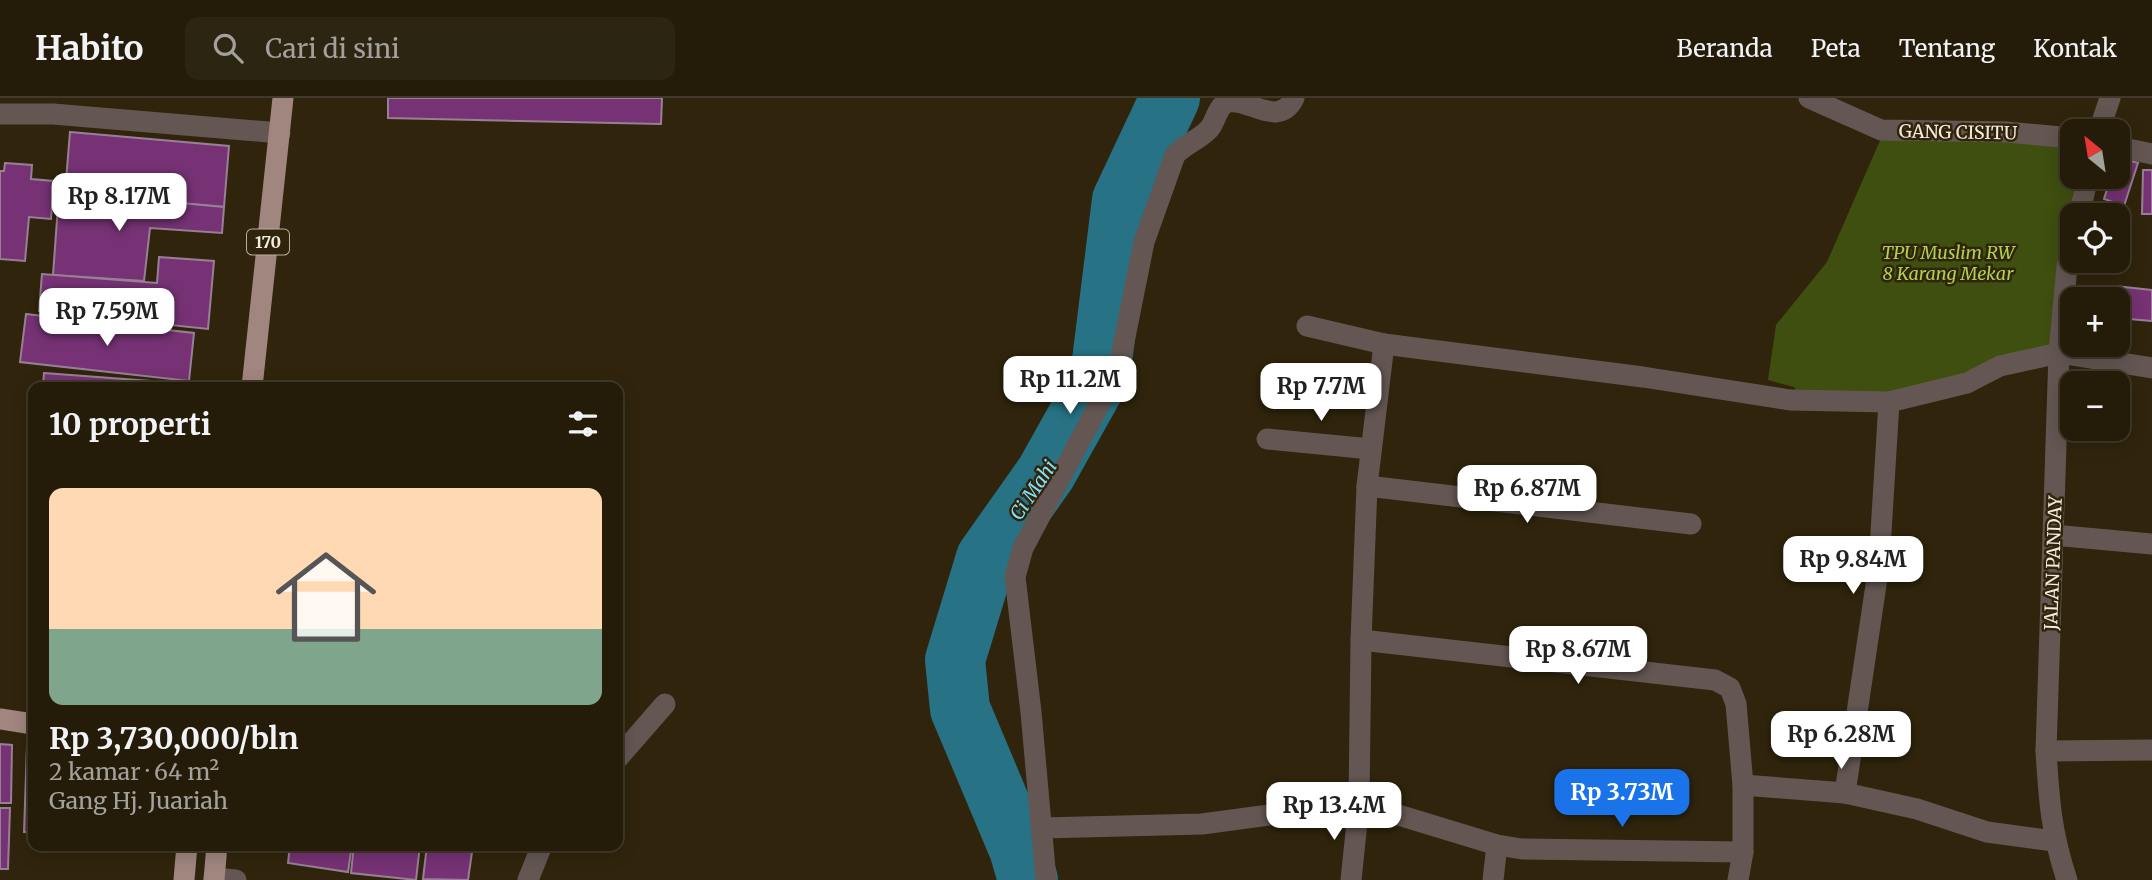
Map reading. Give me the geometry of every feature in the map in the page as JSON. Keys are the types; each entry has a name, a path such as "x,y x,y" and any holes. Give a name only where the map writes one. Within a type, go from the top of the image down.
{"main road":[{"name":"170","path":"254,382 283,98"},
{"path":"0,719 28,723"},
{"path":"184,880 186,851"},
{"path":"214,879 216,851"}],"street":[{"path":"1046,880 1015,577 1023,548 1119,368 1144,242 1175,155 1209,130 1226,103 1235,102 1270,112 1282,110 1290,105 1294,98"},
{"name":"GANG CISITU","path":"1809,98 1881,130 2006,132 2060,137"},
{"path":"2103,119 2110,98"},
{"path":"0,114 53,114 280,133"},
{"path":"2130,149 2152,154"},
{"name":"JALAN PANDAY","path":"2066,273 2059,353 2046,751 2054,841 2067,880"},
{"path":"1307,326 1384,344 1629,375 1790,400 1889,402 1967,383 2000,366 2059,353 2152,368"},
{"path":"1351,880 1359,803 1361,640 1367,486 1384,344"},
{"path":"1845,793 1879,565 1889,402"},
{"path":"1267,439 1371,449"},
{"path":"1367,486 1691,524"},
{"path":"2053,535 2152,544"},
{"path":"1810,553 1879,565"},
{"path":"1361,640 1715,680 1730,688 1736,704 1743,785 1743,852 1738,880"},
{"path":"623,752 665,704"},
{"path":"2046,751 2152,750"},
{"path":"1743,785 1845,793 1917,810 1987,832 2054,841"},
{"path":"1042,828 1202,824 1359,803 1497,845 1522,849 1743,852"},
{"path":"1493,880 1497,845"},
{"path":"528,880 540,851"},
{"path":"214,879 236,880"}],"green space":[{"name":"TPU Muslim RW 8 Karang Mekar","path":"1882,136 2060,143 2060,189 2074,189 2071,203 2060,203 2060,251 2051,349 1965,378 1889,397 1799,394 1794,387 1768,380 1776,325 1827,262"}],"building":[{"path":"388,98 662,98 661,124 388,118"},
{"path":"70,132 229,146 224,207 65,193"},
{"path":"2130,161 2138,163 2130,188"},
{"path":"5,163 32,165 31,179 54,181 51,219 29,217 25,261 0,259 0,171 4,171"},
{"path":"2143,170 2152,170 2152,214 2142,214"},
{"path":"2107,189 2130,189 2125,203 2104,199"},
{"path":"59,192 224,207 222,233 150,228 144,281 53,275"},
{"path":"159,257 214,261 208,329 39,311 42,274 157,283"},
{"path":"2130,288 2152,290 2152,321 2130,319"},
{"path":"26,314 194,333 189,381 20,362"},
{"path":"44,373 164,382 43,382"},
{"path":"0,744 12,745 11,803 0,803"},
{"path":"27,746 28,746 28,832 24,832"},
{"path":"0,808 10,808 8,869 0,869"},
{"path":"289,851 351,851 348,872 288,863"},
{"path":"353,851 419,851 416,880 351,873"},
{"path":"426,851 472,851 468,880 423,879"}],"waterway":[{"name":"Ci Mahi","path":"1028,880 1019,849 960,709 955,660 986,558 1046,473 1093,389 1102,361 1122,200 1170,98"}]}
